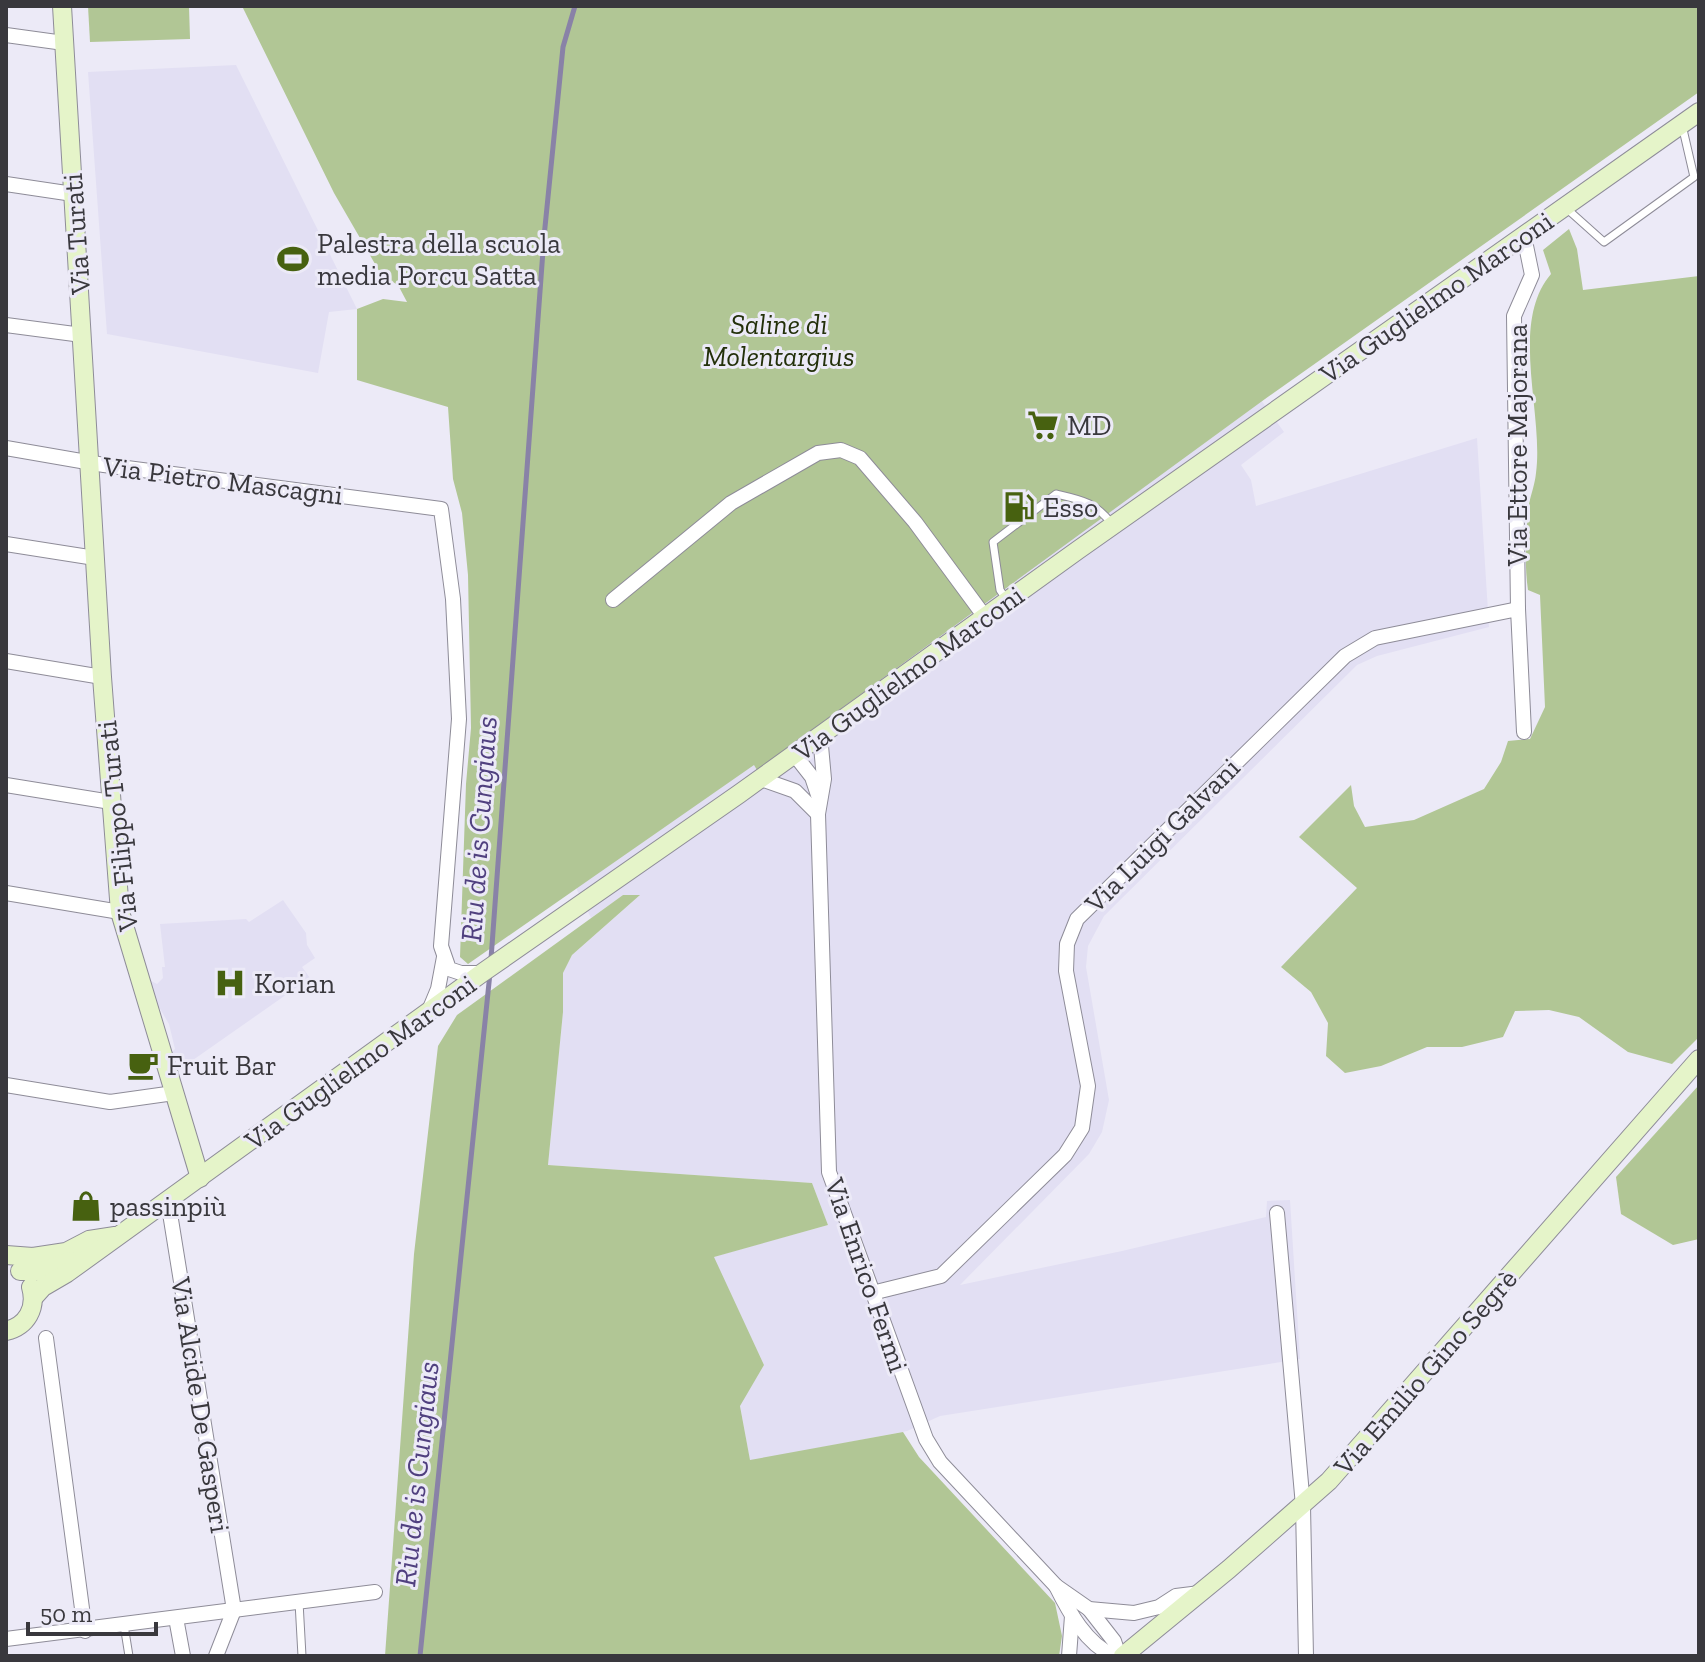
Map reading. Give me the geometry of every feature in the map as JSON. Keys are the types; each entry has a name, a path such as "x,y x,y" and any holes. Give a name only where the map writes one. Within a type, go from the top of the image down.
{"main road":[{"name":"Via Turati","path":"62,6 89,463"},
{"name":"Via Guglielmo Marconi","path":"6,1331 25,1321 32,1310 34,1297 43,1287 1699,112"},
{"name":"Via Filippo Turati","path":"89,463 120,912 200,1178"},
{"name":"Via Emilio Gino Segrè","path":"1119,1656 1200,1593 1329,1481 1699,1059"},
{"name":"Via Guglielmo Marconi","path":"13,1269 42,1271 63,1265 118,1236"},
{"path":"6,1255 33,1257 66,1252 89,1240 118,1236"},
{"path":"13,1269 30,1283 34,1297"}],"street":[{"path":"6,35 64,43"},
{"path":"6,184 73,194"},
{"name":"Via Ettore Majorana","path":"1518,609 1514,316 1532,275 1524,236"},
{"path":"6,325 82,335"},
{"name":"Via Pietro Mascagni","path":"6,448 89,463 441,509 453,599 459,719 441,946 444,956"},
{"path":"613,600 731,503 818,453 841,450 860,458 915,522 985,617"},
{"path":"6,544 95,558"},
{"path":"1518,609 1524,732"},
{"name":"Via Luigi Galvani","path":"872,1293 941,1276 1065,1155 1082,1128 1088,1086 1066,971 1067,944 1077,919 1345,656 1375,638 1518,609"},
{"path":"6,661 102,677"},
{"name":"Via Enrico Fermi","path":"820,735 824,779 819,808 829,1172 926,1439 940,1462 1056,1586"},
{"path":"794,754 812,777 819,808"},
{"path":"761,779 795,791 819,808"},
{"path":"6,785 111,802"},
{"path":"6,893 120,912"},
{"path":"444,956 449,969 461,973 482,973"},
{"path":"434,1008 444,956"},
{"path":"6,1085 110,1102 174,1093"},
{"name":"Via Alcide De Gasperi","path":"168,1201 234,1610"},
{"path":"1277,1213 1303,1506 1306,1656"},
{"path":"46,1338 85,1631"},
{"path":"1056,1586 1089,1609 1114,1641 1119,1656"},
{"path":"1056,1586 1072,1616 1097,1646 1119,1656"},
{"path":"6,1639 375,1592"},
{"path":"1089,1609 1134,1613 1159,1607 1176,1596 1200,1593"},
{"path":"216,1656 234,1610"},
{"path":"1069,1656 1072,1616"},
{"path":"176,1618 183,1656"}],"lane":[{"path":"1565,206 1604,242 1694,177 1682,124"},
{"path":"1008,601 1000,590 993,542 1056,494 1080,499 1101,509 1113,526"},
{"path":"299,1602 302,1656"},
{"path":"124,1625 129,1656"}],"shaded area":[{"path":"236,65 357,309 329,312 318,373 107,334 88,72"},
{"path":"1243,375 1284,432 1241,465 1251,480 1256,506 1477,438 1489,627 1377,656 1357,665 1104,916 1088,946 1086,967 1109,1100 1102,1132 1089,1154 960,1285 1266,1217 1267,1201 1290,1200 1300,1359 940,1416 907,1431 750,1461 740,1405 764,1365 713,1257 828,1225 812,1183 548,1165 563,1012 563,973 572,955 639,896 623,895 591,918 577,890 574,824"},
{"name":"Korian","path":"283,900 306,933 307,945 315,958 302,967 310,978 183,1067 172,1052 175,1049 169,1024 156,1002 149,980 157,984 163,978 162,967 165,967 160,924 246,919 249,922"}],"green space":[{"path":"88,6 189,6 190,39 90,42"},
{"name":"Saline di Molentargius","path":"242,6 1699,6 1699,92 1265,399 757,770 754,765 468,964 460,957 471,728 468,575 462,513 453,479 448,407 357,380 357,309 383,299 407,302 398,285 382,276 334,193"},
{"path":"1569,229 1577,249 1583,290 1699,276 1699,1037 1672,1064 1628,1052 1579,1017 1549,1010 1515,1011 1503,1037 1462,1047 1427,1047 1381,1066 1345,1073 1326,1056 1328,1023 1311,992 1281,967 1357,888 1299,837 1351,785 1354,806 1365,827 1414,820 1484,789 1501,762 1508,741 1530,739 1545,707 1540,595 1528,590 1526,569 1528,514 1537,450 1530,343 1532,317 1539,294 1551,274 1543,250"},
{"path":"623,895 640,895 572,955 563,973 563,1012 548,1165 812,1183 828,1225 714,1257 764,1365 740,1406 750,1460 903,1432 919,1457 1055,1603 1062,1636 1059,1656 385,1656 414,1254 438,1046 457,1015"},
{"path":"1699,1085 1699,1239 1673,1245 1621,1214 1616,1177"}],"waterway":[{"name":"Riu de is Cungiaus","path":"491,959 544,237 563,47 575,6"},
{"name":"Riu de is Cungiaus","path":"420,1656 490,973"}],"place":[{"name":"Palestra della scuola media Porcu Satta","path":"293,259"},
{"name":"MD","path":"1043,425"},
{"name":"Esso","path":"1019,507"},
{"name":"Korian","path":"230,983"},
{"name":"Fruit Bar","path":"143,1065"},
{"name":"passinpiù","path":"86,1206"}]}
